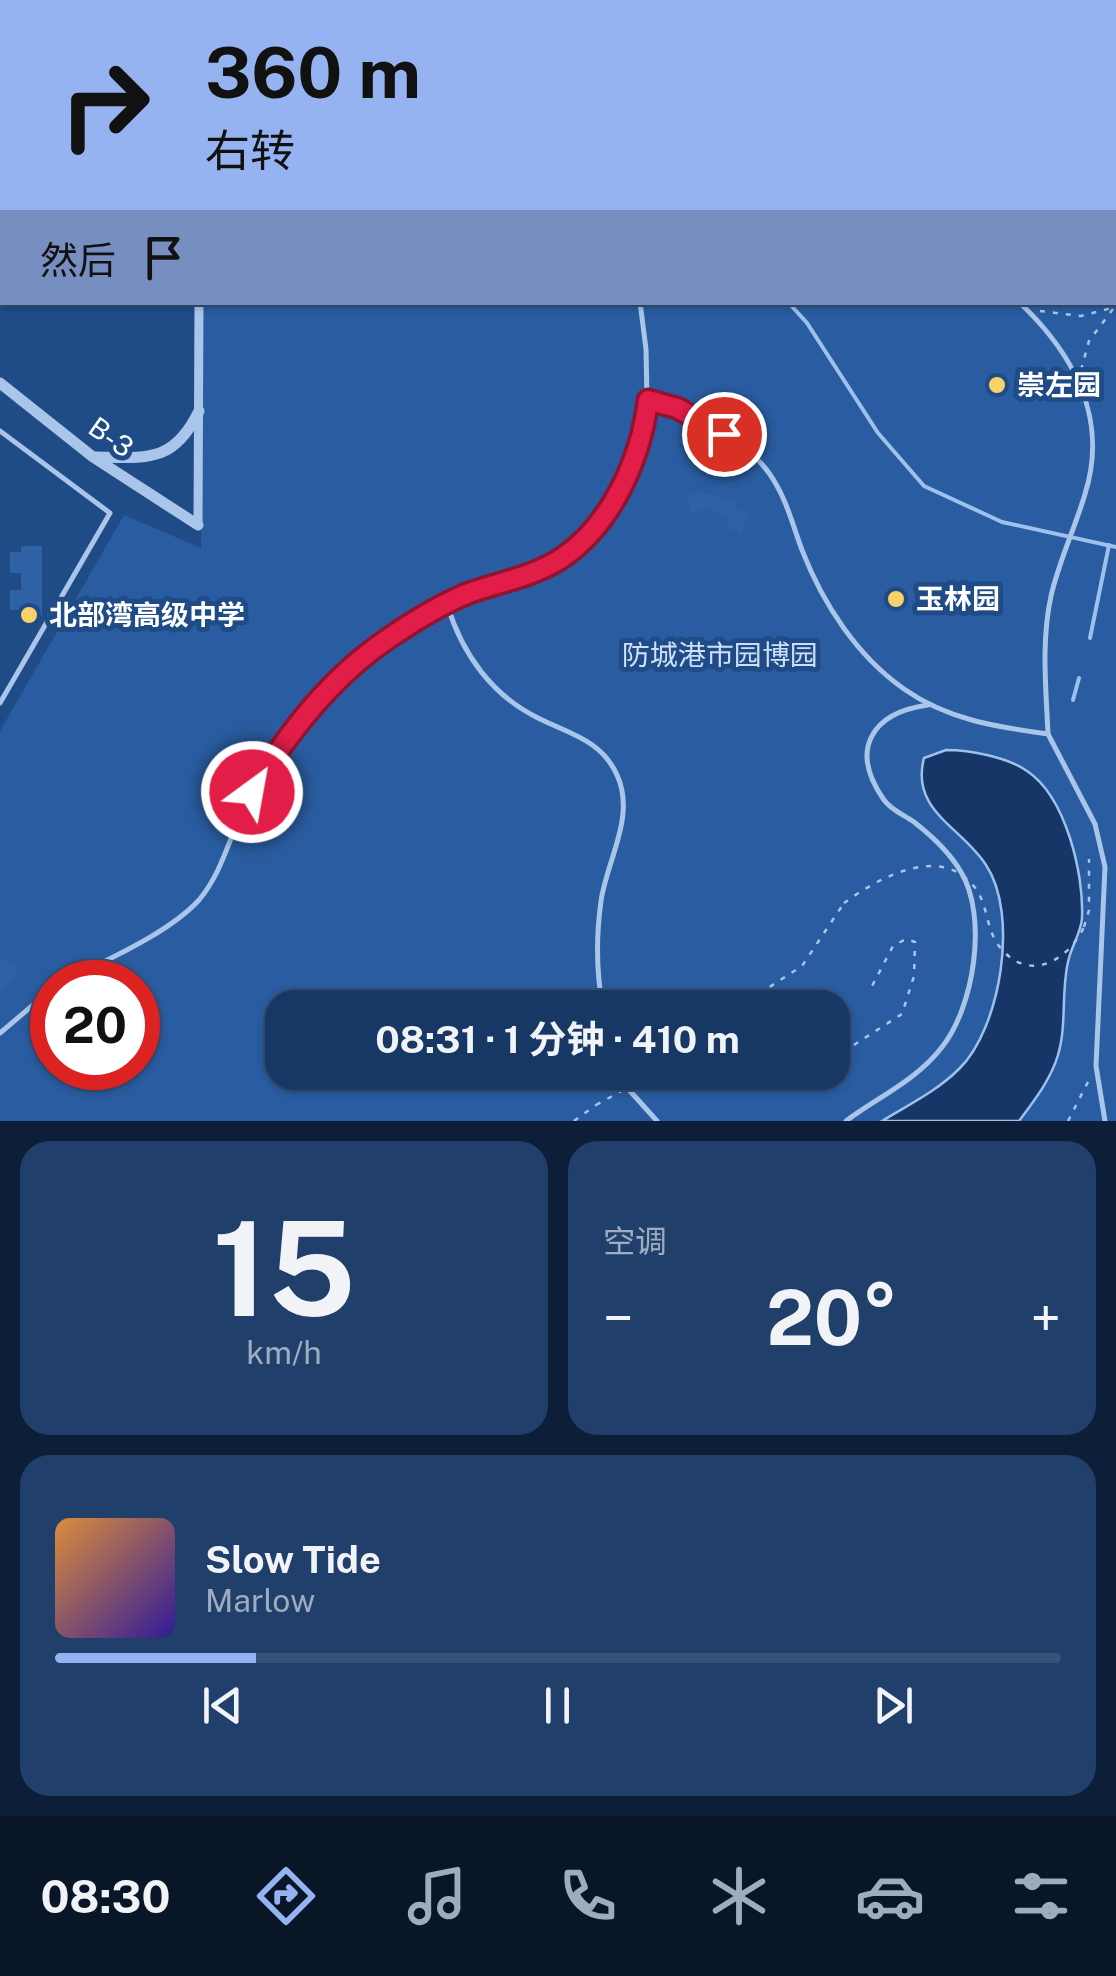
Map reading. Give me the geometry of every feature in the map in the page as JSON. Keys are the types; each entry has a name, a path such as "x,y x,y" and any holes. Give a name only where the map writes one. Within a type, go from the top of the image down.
{"street":[{"path":"198,525 199,305"},
{"name":"B-3","path":"0,383 93,457 198,525"},
{"path":"93,457 146,458 169,451 187,435 199,411"}],"lane":[{"path":"103,960 167,925 199,900 215,878 252,792 306,713 339,680 386,640 447,604 544,568 590,534 629,471 645,422 646,349 640,305"},
{"path":"1022,305 1067,356 1080,381 1088,404 1094,451 1085,495 1051,596 1045,644 1048,734 1095,824 1105,867 1096,1066 1104,1121"},
{"path":"648,400 698,418 747,449 768,472 784,497 816,579 844,629 881,670 931,705 978,723 1048,734"},
{"path":"0,444 0,432 110,513 0,704"},
{"path":"447,604 464,648 496,689 537,718 584,737 597,747 619,779 624,801 622,827 606,874 598,933 600,990"},
{"path":"846,1121 909,1078 944,1046 961,1014 971,978 975,944 973,904 962,874 942,847 887,805 869,777 867,746 878,724 903,709 931,705"},
{"path":"0,1032 30,1007"},
{"path":"629,1090 657,1121"}],"path":[{"path":"1022,305 1081,316 1114,306"},
{"path":"1080,381 1089,341 1114,306"},
{"path":"764,990 802,966 844,903 874,881 901,870 935,867 960,874 984,904 999,947 1024,963 1038,965 1064,956 1075,946 1089,910 1089,859"},
{"path":"850,1047 902,1014 914,976 915,942 906,939 893,946 871,988"},
{"path":"1068,1121 1096,1066"},
{"path":"574,1121 623,1090"}],"green space":[{"name":"防城港市园博园","path":"202,305 1116,305 1116,1121 0,1121 0,731 124,515 201,548"}],"shaded area":[{"path":"946,750 988,755 1027,771 1052,799 1076,859 1082,918 1066,973 1061,1044 1047,1081 1019,1121 882,1121 941,1084 974,1050 986,1027 1001,970 1002,912 996,886 986,865 941,817 924,792 924,758"}],"building":[{"path":"701,492 736,502 734,508 749,513 741,533 727,528 730,518 706,509 691,513 687,496"},
{"path":"21,546 42,546 42,616 21,616 21,610 10,610 10,590 21,590 21,573 10,573 10,552 21,552"},
{"path":"0,959 18,965 13,979 0,993"}],"waterway":[{"path":"791,305 807,323 878,433 924,486 1002,522 1116,547"},
{"path":"1090,638 1109,545"},
{"path":"1073,700 1079,678"}],"place":[{"name":"崇左园","path":"997,385"},
{"name":"玉林园","path":"896,599"},
{"name":"北部湾高级中学","path":"29,615"}],"route":[{"path":"252,792 306,713 386,640 466,594 544,568 590,534 629,471 648,400 677,408 724,434"}]}
